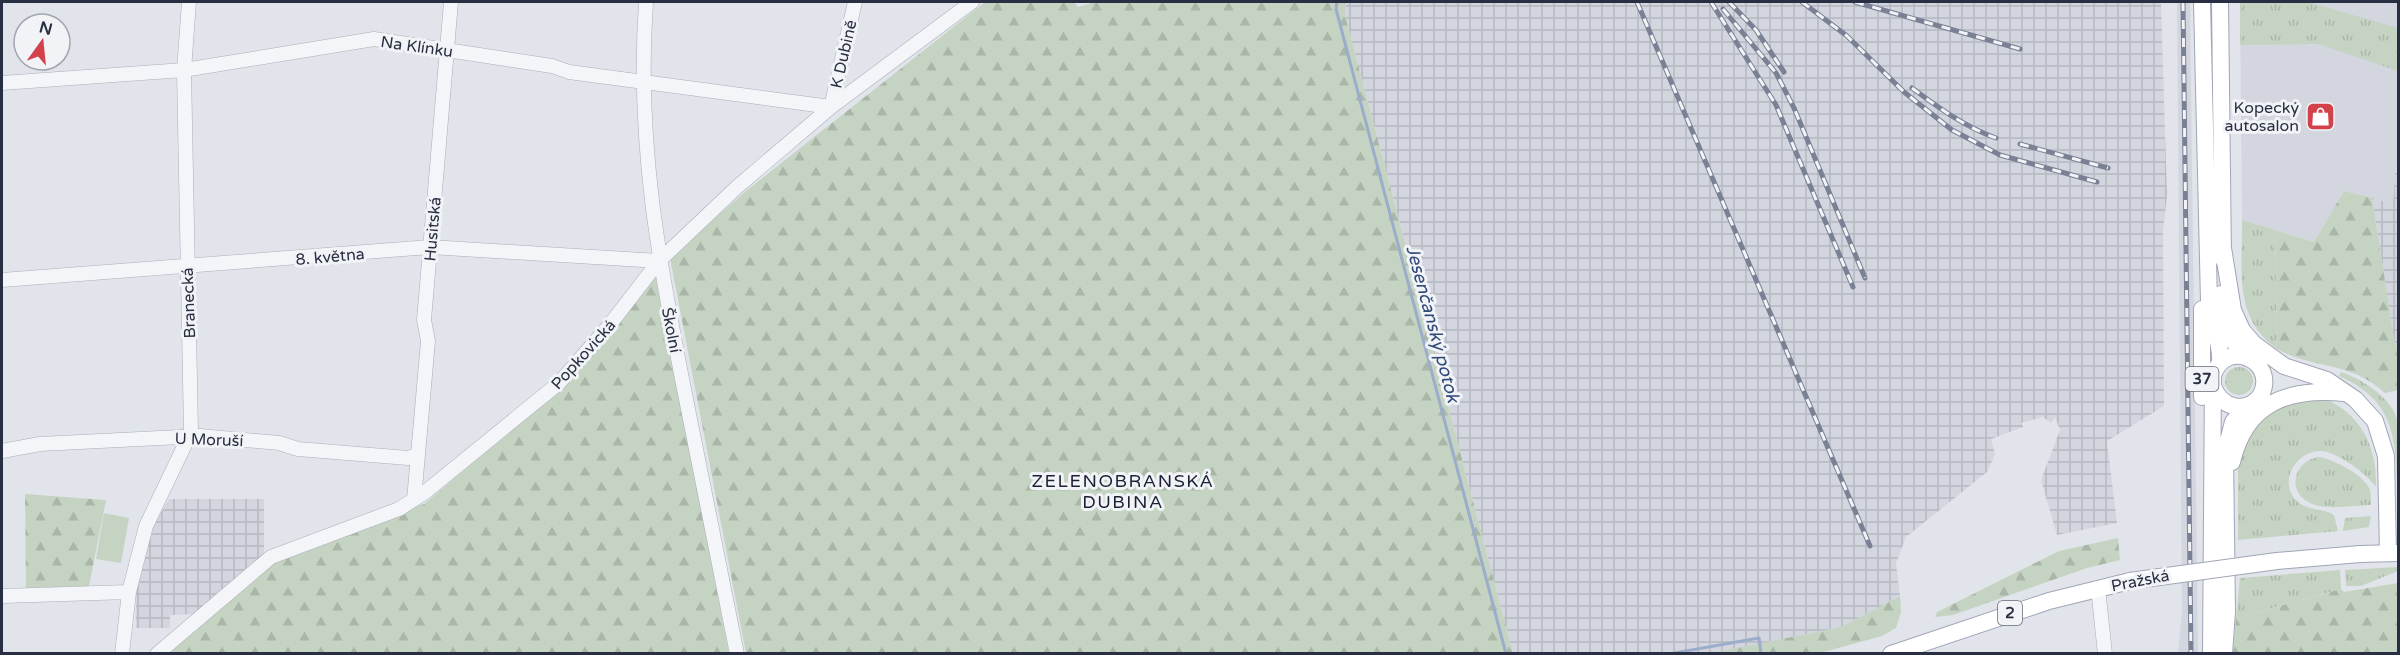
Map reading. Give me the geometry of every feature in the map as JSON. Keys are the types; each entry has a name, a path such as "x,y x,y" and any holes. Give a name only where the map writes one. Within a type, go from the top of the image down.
{"main road":[{"name":"37","path":"2202,2 2205,224 2202,378 2212,534"},
{"path":"2220,2 2223,314 2232,341 2263,370 2278,376 2318,380 2346,393"},
{"name":"37","path":"2205,224 2210,310 2221,354 2220,363 2213,376 2211,654"},
{"path":"2223,248 2231,303 2248,338 2276,362 2321,377 2346,393 2363,406 2379,430 2386,456 2387,499 2393,553"},
{"name":"37","path":"2220,363 2233,355 2248,356"},
{"path":"2261,395 2265,383 2263,370"},
{"name":"37","path":"2213,386 2223,401 2234,406 2246,406"},
{"path":"2224,654 2227,612 2227,441 2235,418 2246,406 2273,389 2294,386 2326,388 2346,393"},
{"path":"2226,505 2237,446 2244,431 2259,413 2272,403 2292,394 2346,393"},
{"path":"2387,499 2398,527"},
{"name":"Pražská","path":"1891,654 2003,615 2130,581 2277,561 2393,553"}],"street":[{"name":"Branecká","path":"122,654 129,592 142,534 190,436 184,70 189,2"},
{"name":"Husitská","path":"414,500 416,455 420,444 428,341 424,320 451,2"},
{"name":"Školní","path":"646,2 642,81 646,160 659,261 737,654"},
{"name":"K Dubině","path":"831,107 855,2"},
{"name":"Popkovická","path":"157,654 271,557 399,508 434,485 559,383 608,327 659,261 737,187 831,107 972,2"},
{"name":"Na Klínku","path":"2,83 184,70 374,39 552,66 569,72 831,107"},
{"name":"8. května","path":"2,280 430,247 659,261"},
{"name":"U Moruší","path":"2,451 40,444 190,436 279,443 298,449 408,458 416,455"},
{"path":"417,471 434,485"},
{"path":"2098,588 2105,654"},
{"path":"2,596 129,592"}],"shaded area":[{"path":"1346,2 2161,2 2167,196 2163,231 2164,406 2107,441 2117,523 2057,535 2041,480 2060,430 2055,417 2051,423 2043,417 2021,423 2023,427 1991,439 1995,454 1987,472 1906,537 1896,563 1900,596 1841,627 1716,653 1513,653 1345,15"},
{"path":"2177,2 2190,2 2198,654 2178,653 2182,612"},
{"name":"Kopecký autosalon","path":"2240,2 2398,2 2398,162 2396,163 2393,204 2344,191 2314,242 2242,220"},
{"path":"2398,162 2398,345 2395,346 2372,198 2393,204 2396,163"},
{"path":"169,499 264,499 264,558 199,614 170,615 170,628 136,628 136,588 148,535"}],"green space":[{"path":"985,2 1074,2 1078,7 1095,2 1346,2 1345,15 1513,653 746,653 670,258 746,191"},
{"path":"2240,2 2308,2 2398,28 2398,71 2318,44 2240,45"},
{"path":"2344,191 2372,198 2395,345 2398,345 2398,390 2385,393 2372,382 2358,375 2291,356 2277,349 2275,230 2314,242"},
{"path":"2242,220 2275,230 2277,349 2263,336 2246,307 2242,274"},
{"path":"655,274 729,653 162,654 264,563 424,504 564,385"},
{"path":"2239,367 2249,371 2253,381 2249,391 2239,395 2229,391 2225,381 2229,371"},
{"path":"2341,372 2376,391 2391,406 2396,415 2399,441 2398,495 2396,456 2389,424 2382,410 2372,398 2358,386 2339,376"},
{"path":"2325,399 2348,413 2364,434 2374,458 2376,486 2358,469 2337,456 2317,451 2308,454 2300,459 2290,474 2291,492 2300,504 2334,515 2338,531 2238,540 2238,455 2252,427 2282,402"},
{"path":"2320,457 2341,465 2362,479 2370,490 2371,505 2324,507 2302,498 2296,484 2299,469 2311,459"},
{"path":"25,494 106,500 89,586 26,588"},
{"path":"104,513 129,518 121,563 96,559"},
{"path":"2371,516 2369,527 2343,531 2345,518"},
{"path":"2118,538 2120,560 2087,568 1953,615 1935,617 1937,612 2059,551"},
{"path":"2398,567 2398,571 2361,586 2346,586 2345,570"},
{"path":"2340,570 2341,589 2236,618 2240,578"},
{"path":"2398,583 2398,653 2233,653 2236,618 2341,589 2344,592"},
{"path":"1900,596 1901,612 1896,628 1882,636 1820,653 1712,653 1841,627"}],"waterway":[{"name":"Jesenčanský potok","path":"1337,2 1336,9 1506,654"},
{"name":"Jesenčanský potok","path":"1669,654 1759,638 1761,654"}],"railway":[{"path":"1637,2 1870,546"},
{"path":"1711,2 1776,105 1853,287"},
{"path":"1729,2 1756,30 1784,72"},
{"path":"1802,2 1847,36 1904,92 1952,130 2000,155 2097,182"},
{"path":"1855,2 2020,49"},
{"path":"2183,2 2191,654"},
{"path":"1723,9 1776,73 1794,108 1865,278"},
{"path":"1912,88 1963,123 1996,138"},
{"path":"2020,144 2108,168"}],"place":[{"name":"Kopecký autosalon","path":"2320,116"}],"district":[{"name":"ZELENOBRANSKÁ DUBINA","path":"1123,491"}]}
